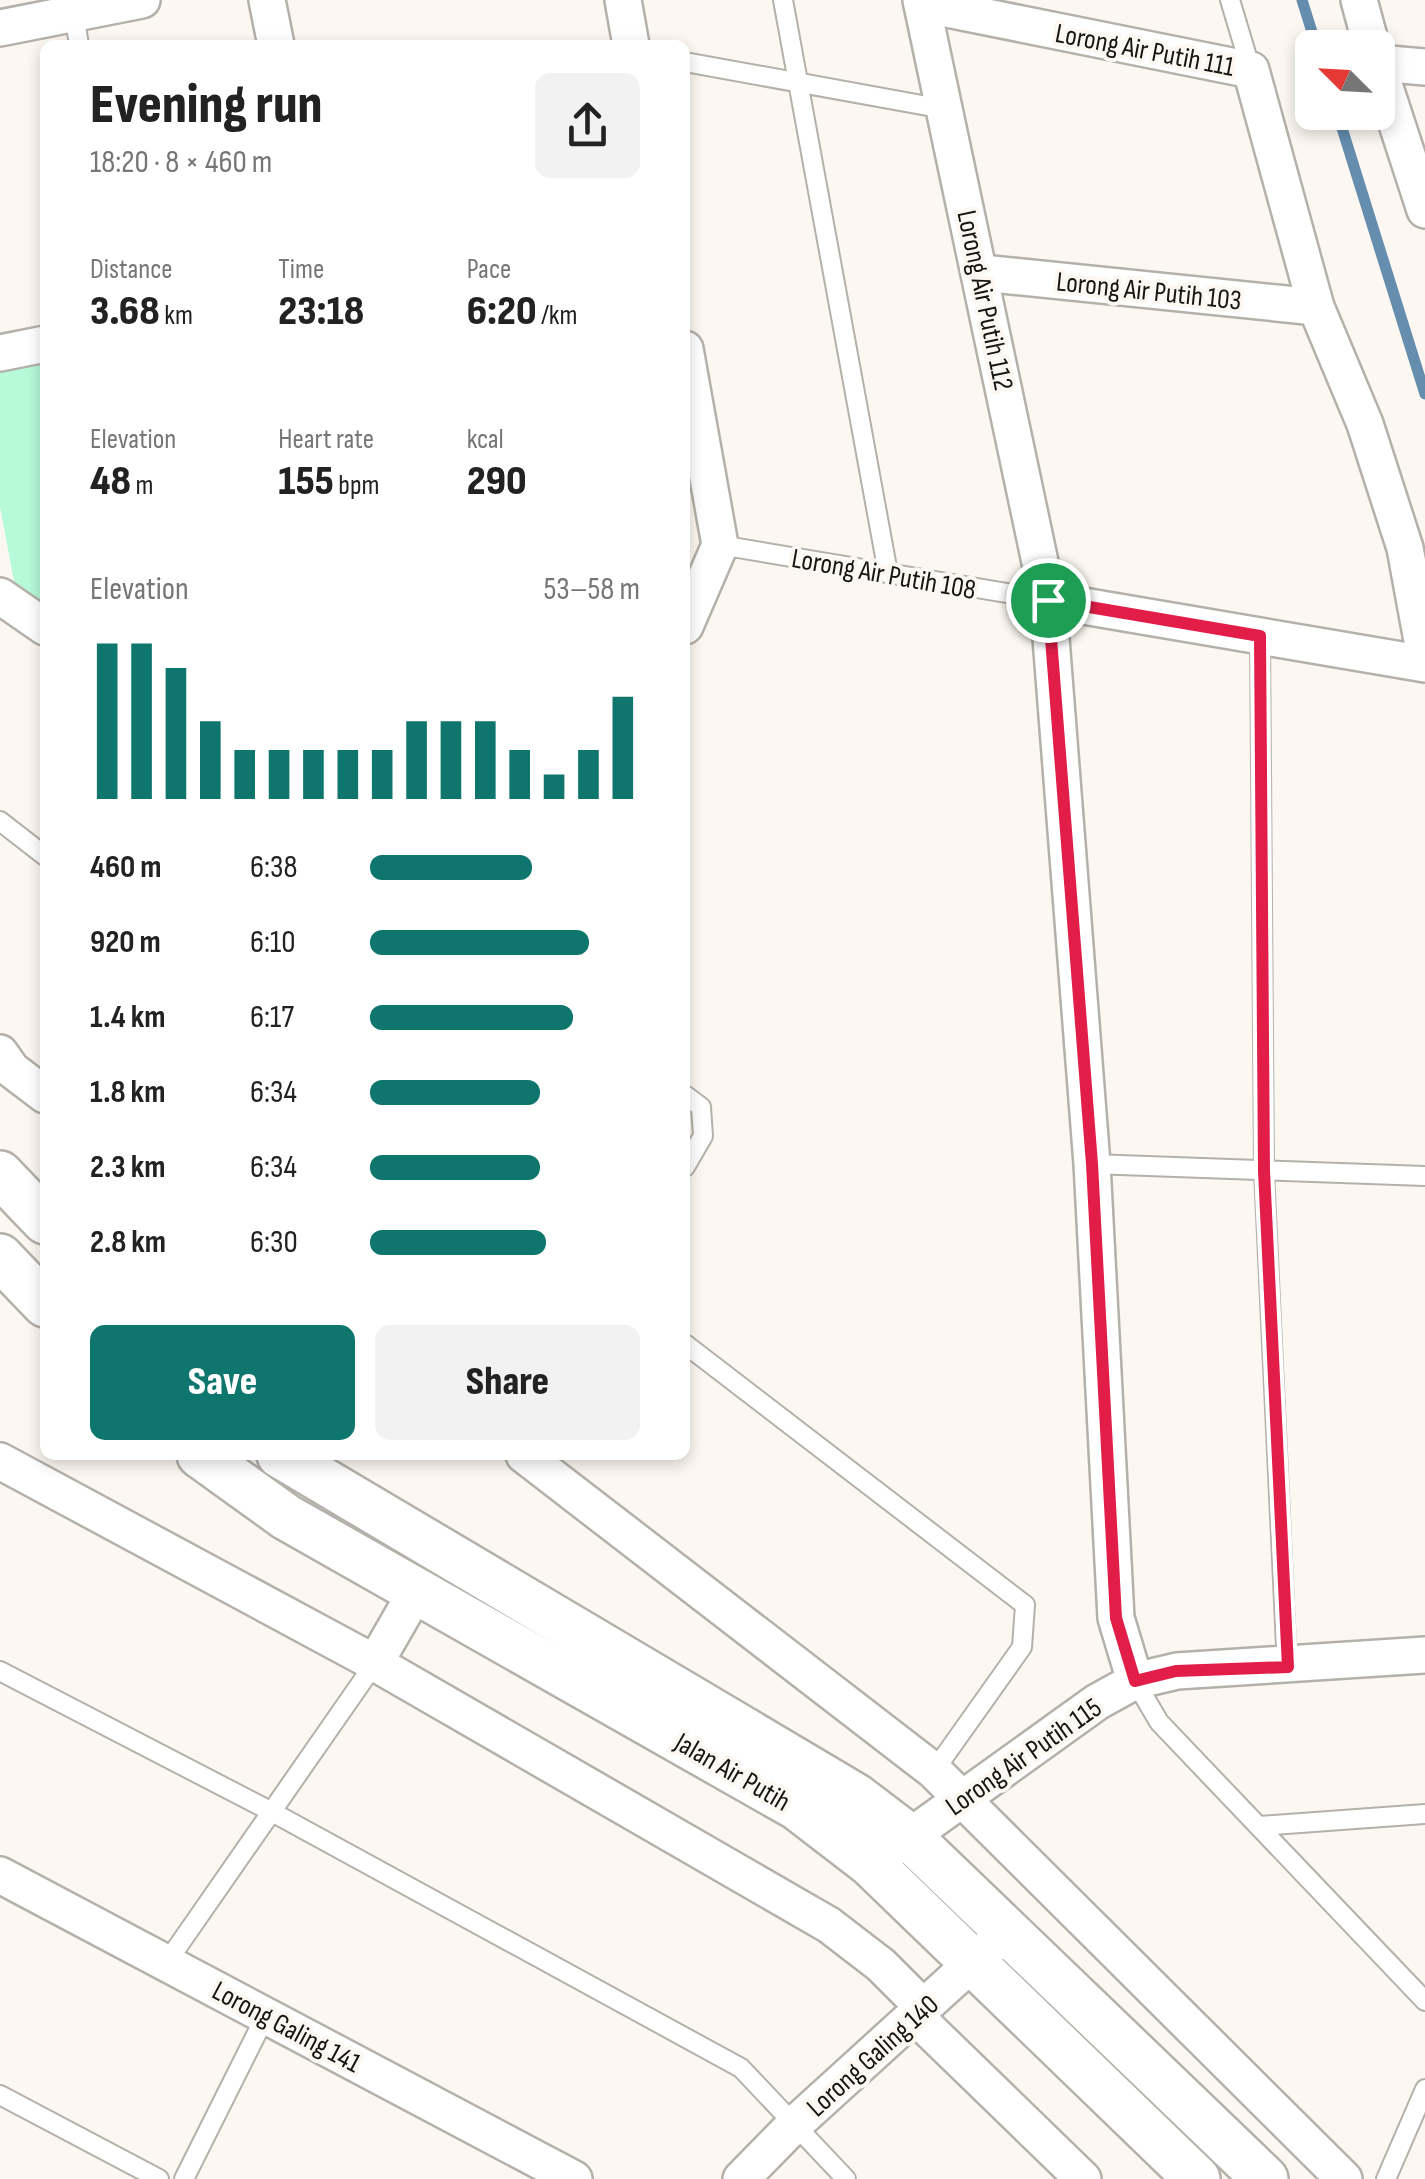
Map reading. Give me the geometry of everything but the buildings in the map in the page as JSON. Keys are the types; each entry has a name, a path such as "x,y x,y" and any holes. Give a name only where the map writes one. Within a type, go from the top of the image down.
{"street":[{"path":"0,28 76,29 142,0"},
{"path":"267,0 275,40"},
{"path":"623,0 630,40"},
{"path":"1360,0 1368,30"},
{"name":"Lorong Air Putih 111","path":"922,2 1251,70"},
{"name":"Lorong Air Putih 112","path":"922,2 1048,600 1092,1164 1116,1618 1135,1681"},
{"path":"1395,66 1425,67"},
{"path":"1048,600 1425,661 1405,548 1365,424 1316,308 1251,70"},
{"path":"1395,117 1425,210"},
{"name":"Lorong Air Putih 103","path":"982,273 1316,308"},
{"path":"0,353 40,345"},
{"path":"690,377 720,545 690,614"},
{"path":"0,596 40,624"},
{"path":"0,1053 12,1070 40,1091"},
{"path":"0,1258 40,1297"},
{"path":"0,1460 375,1664 829,1925 881,1965 919,2012 1083,2179"},
{"name":"Jalan Air Putih","path":"207,1460 286,1518 797,1807 871,1864 1198,2179"},
{"name":"Jalan Air Putih","path":"289,1460 816,1770 909,1837 1265,2179"},
{"path":"530,1460 934,1771 1344,2179"},
{"path":"375,1664 417,1590"},
{"name":"Lorong Air Putih 115","path":"871,1864 1135,1681 1176,1671 1288,1667 1425,1655"},
{"name":"Lorong Galing 141","path":"0,1876 574,2179"},
{"name":"Lorong Galing 140","path":"742,2179 794,2125 1005,1933"}],"lane":[{"path":"783,0 888,573"},
{"path":"1230,0 1251,70"},
{"path":"690,63 944,109"},
{"name":"Lorong Air Putih 108","path":"720,545 1048,600"},
{"path":"1260,636 1264,1171 1288,1667"},
{"path":"0,821 40,852"},
{"path":"690,1099 701,1107 704,1136 690,1159"},
{"path":"1092,1164 1425,1176"},
{"path":"690,1348 1025,1605 1022,1648 934,1771"},
{"path":"167,1962 375,1664"},
{"path":"0,1671 272,1812 740,2068 846,2179"},
{"path":"1135,1681 1159,1722 1425,2000"},
{"path":"1259,1826 1425,1814"},
{"path":"184,2179 266,2015"},
{"path":"1386,2179 1425,2090"},
{"path":"0,2095 159,2179"}],"green space":[{"path":"40,357 40,604 15,586 0,507 0,364"}],"waterway":[{"path":"1302,0 1311,30"},
{"path":"1343,130 1425,394"}],"route":[{"path":"1048,600 1260,636 1264,1171 1288,1667 1176,1671 1135,1681 1116,1618 1092,1164 1048,600"}]}
